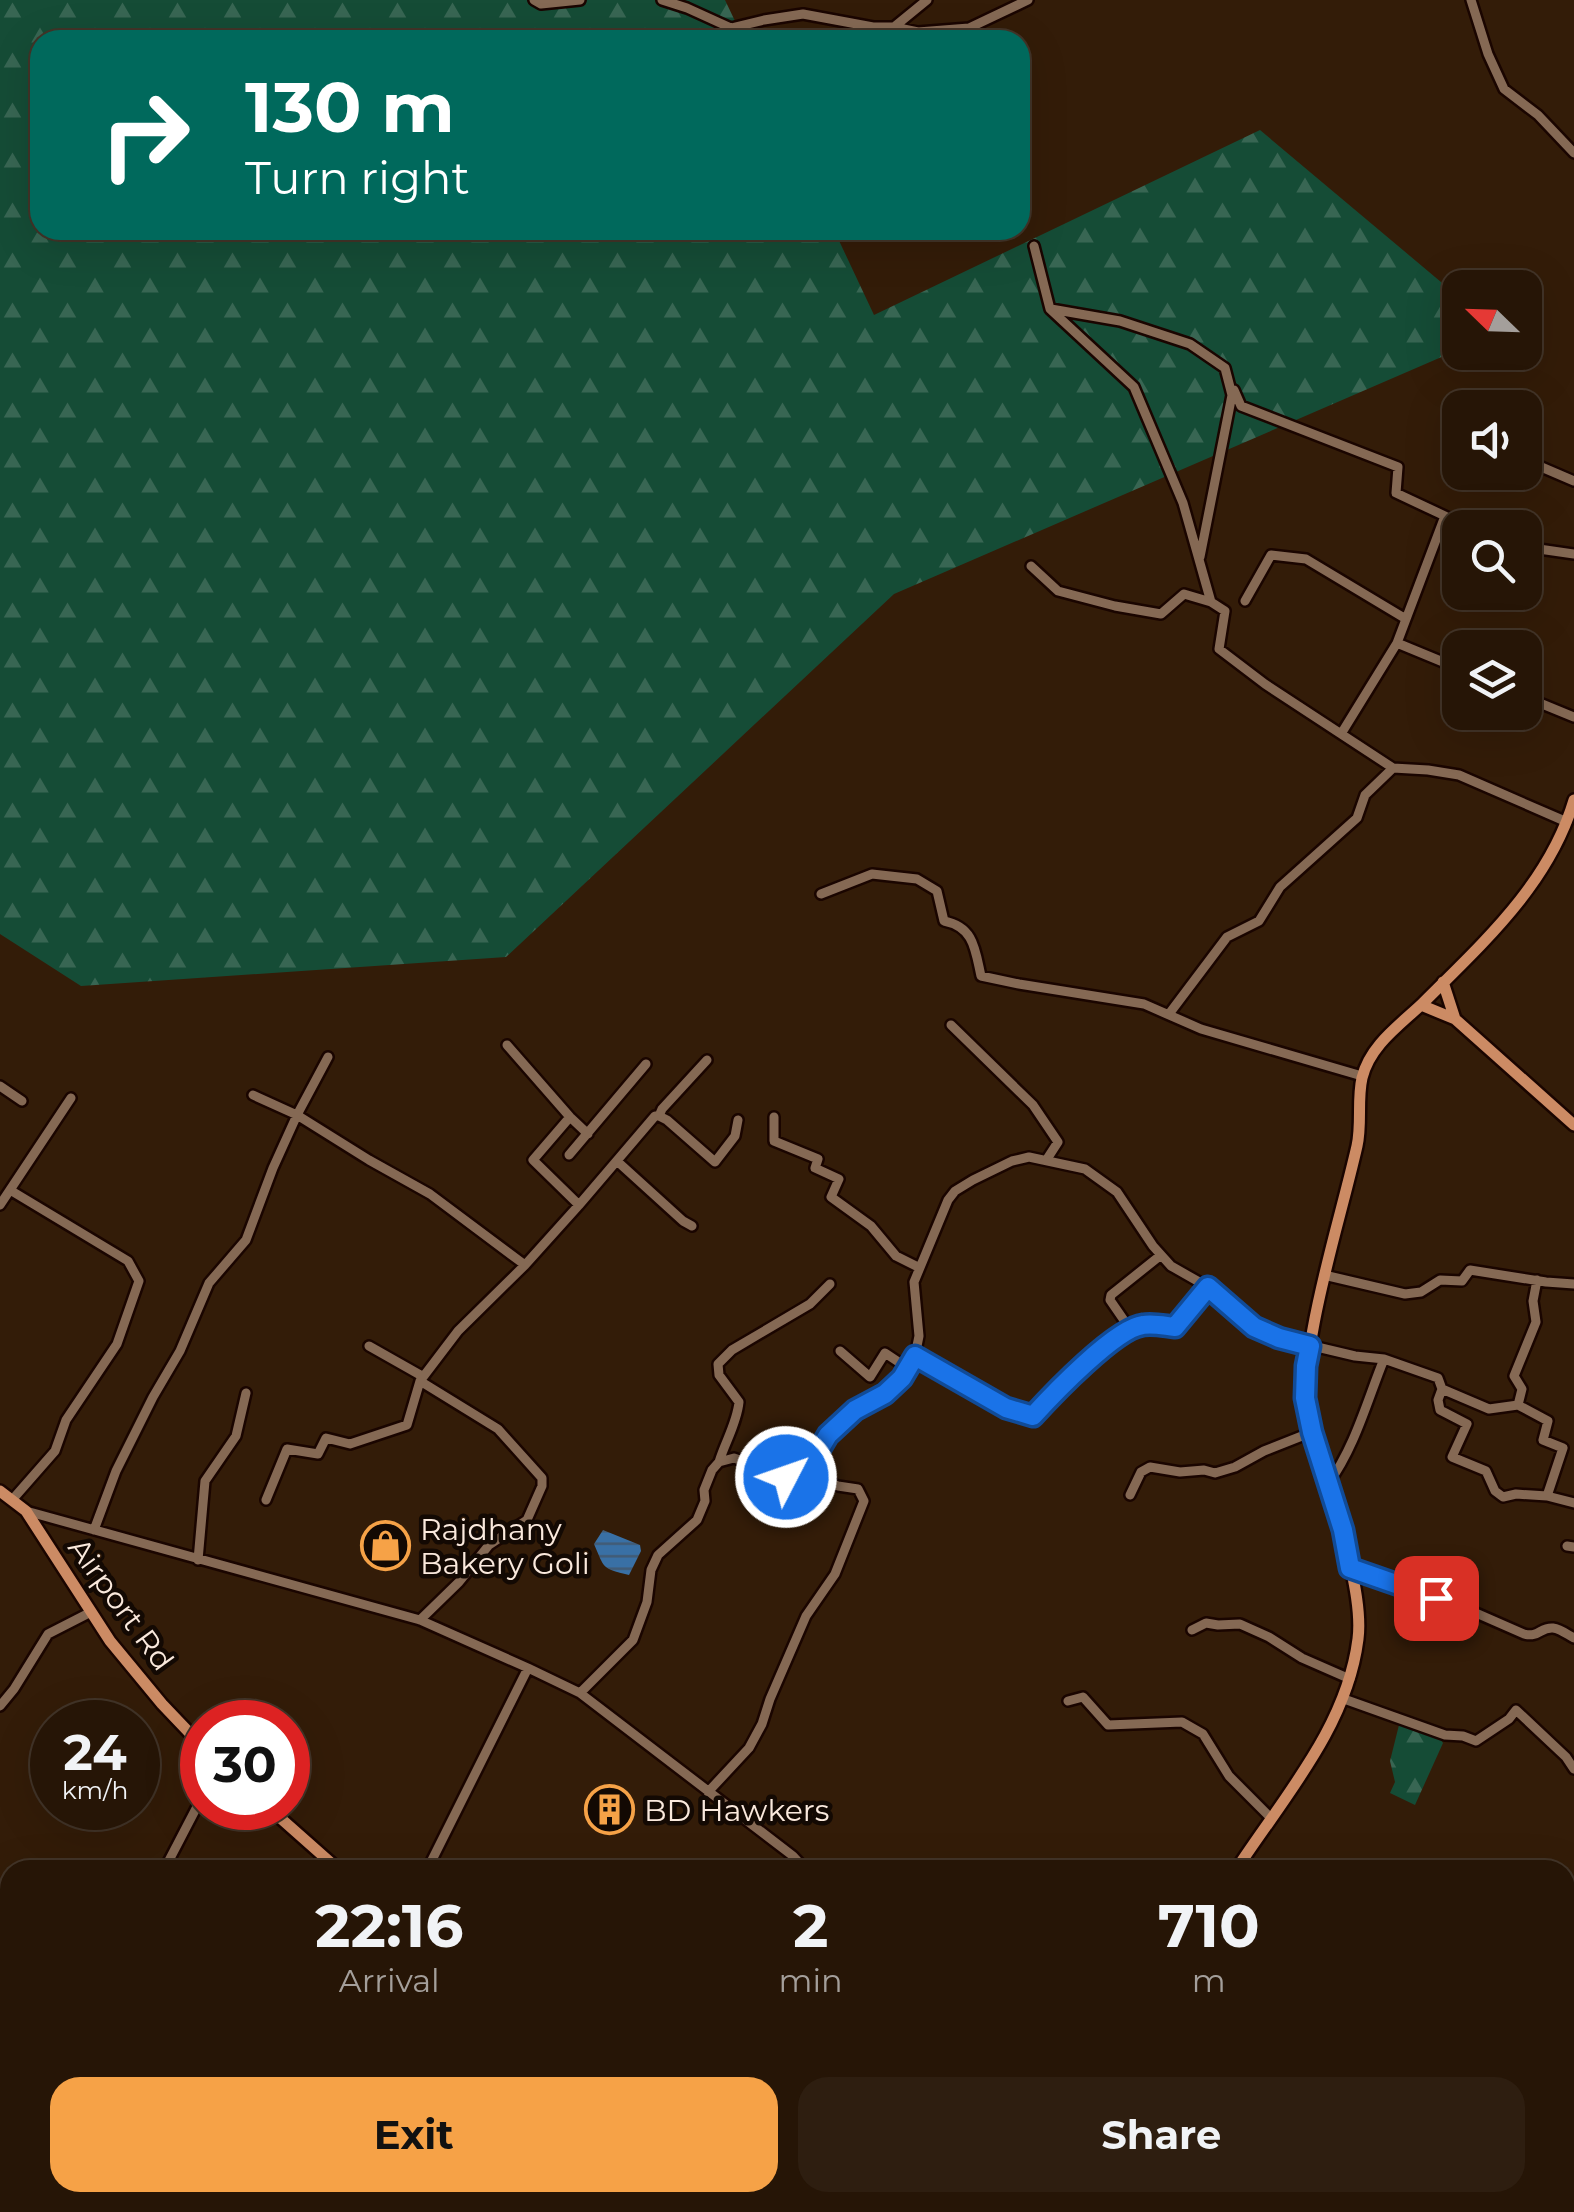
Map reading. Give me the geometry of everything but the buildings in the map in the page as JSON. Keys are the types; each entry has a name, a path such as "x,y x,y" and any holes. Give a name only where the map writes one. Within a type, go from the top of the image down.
{"main road":[{"path":"1243,1860 1324,1739 1344,1699 1359,1636 1356,1595 1343,1530 1305,1398 1306,1366 1324,1275 1358,1140 1362,1076 1382,1040 1507,916 1541,873 1569,830 1574,800"},
{"path":"1443,982 1454,1019"},
{"path":"1420,1004 1454,1019 1574,1125"},
{"name":"Airport Rd","path":"0,1491 26,1511 110,1641 180,1722"},
{"path":"293,1830 327,1860"}],"street":[{"path":"534,0 542,4 580,0"},
{"path":"662,0 730,28 803,14 906,30"},
{"path":"894,28 927,0"},
{"path":"944,30 969,28 1028,0"},
{"path":"1471,0 1504,89 1538,115 1574,152"},
{"path":"1034,246 1050,309 1134,386 1182,503 1211,602"},
{"path":"1050,309 1120,321 1190,344 1225,368 1241,406 1398,467 1396,493 1442,514"},
{"path":"1199,560 1232,395 1225,368"},
{"path":"1542,468 1574,481"},
{"path":"1340,734 1396,643 1442,526"},
{"path":"1542,549 1574,554"},
{"path":"1245,601 1271,556 1306,559 1406,619"},
{"path":"1031,566 1058,590 1115,606 1161,614 1184,594 1211,602 1224,611 1219,649 1393,768 1459,775 1569,830"},
{"path":"1396,643 1442,662"},
{"path":"1542,704 1574,717"},
{"path":"1169,1014 1227,937 1259,921 1280,886 1356,818 1365,795 1393,768"},
{"path":"821,894 872,874 917,878 937,891 944,920 959,924 973,941 980,976 1144,1004 1201,1030 1362,1076"},
{"path":"951,1025 1034,1105 1058,1142 1047,1159"},
{"path":"507,1045 588,1134"},
{"path":"94,1530 116,1471 180,1351 209,1282 246,1240 273,1168 328,1057"},
{"path":"659,1116 707,1060"},
{"path":"568,1155 646,1064"},
{"path":"0,1086 22,1101"},
{"path":"252,1095 297,1115 430,1194 525,1265"},
{"path":"0,1205 71,1098"},
{"path":"266,1500 286,1449 318,1454 326,1438 350,1444 407,1426 421,1379 458,1331 525,1265 655,1116 667,1120 715,1162 735,1136 738,1120"},
{"path":"570,1117 532,1160 579,1205"},
{"path":"774,1117 774,1140 818,1159 815,1168 839,1178 831,1197 871,1226 896,1256 918,1267"},
{"path":"708,1792 749,1748 762,1724 806,1616 835,1574 864,1502 858,1489 838,1486 810,1472 815,1457 828,1435 855,1410 885,1394 909,1368 919,1336 914,1282 948,1200 972,1180 1012,1161 1030,1156 1085,1168 1117,1192 1171,1266 1208,1287 1254,1327 1279,1338 1384,1359 1438,1378 1442,1390 1440,1410 1467,1424 1452,1457 1486,1471 1495,1491 1503,1498 1516,1494 1546,1496 1574,1503"},
{"path":"618,1162 692,1226"},
{"path":"10,1190 128,1261 139,1281 117,1344 66,1420 55,1452 12,1500"},
{"path":"1130,1329 1110,1300 1111,1295 1161,1255"},
{"path":"1324,1275 1404,1294 1421,1292 1440,1280 1462,1280 1470,1270 1574,1284"},
{"path":"1518,1405 1522,1389 1514,1376 1536,1322 1533,1301 1537,1280"},
{"path":"580,1693 632,1640 647,1602 651,1570 658,1555 697,1520 706,1500 704,1490 737,1418 739,1402 719,1375 718,1364 732,1350 810,1304 830,1284"},
{"path":"915,1356 1006,1408 1033,1416 1070,1376 1130,1329 1143,1324 1175,1327 1208,1287"},
{"path":"370,1346 498,1429 542,1478 527,1520 488,1545 459,1582 420,1620"},
{"path":"840,1351 870,1377 884,1354 909,1368"},
{"path":"1328,1484 1347,1454 1384,1359"},
{"path":"1442,1390 1488,1409 1518,1405 1548,1421 1543,1440 1563,1448 1546,1496"},
{"path":"198,1560 205,1481 236,1436 246,1393"},
{"path":"1130,1495 1140,1472 1150,1467 1216,1473 1312,1432"},
{"path":"719,1462 734,1458 773,1476 786,1477 815,1457"},
{"path":"26,1511 420,1620 528,1668 580,1693 796,1860"},
{"path":"1350,1568 1460,1606 1531,1636 1550,1628 1574,1638"},
{"path":"0,1706 48,1634 90,1612"},
{"path":"1192,1630 1206,1622 1240,1624 1350,1679"},
{"path":"432,1860 528,1668"},
{"path":"1068,1701 1083,1697 1108,1725 1182,1722 1203,1734 1229,1776 1271,1818"},
{"path":"1344,1699 1445,1735 1476,1741 1516,1710 1574,1769"},
{"path":"169,1860 185,1830"}],"green space":[{"path":"0,0 725,0 739,30 30,30 30,240 839,240 874,315 1260,130 1442,283 1442,357 894,594 506,957 81,986 0,934"},
{"path":"1400,1721 1439,1737 1443,1743 1415,1805 1390,1793 1395,1782 1390,1761"}],"water":[{"path":"603,1530 640,1545 641,1551 629,1575 603,1563 594,1544"}],"place":[{"name":"Rajdhany Bakery Goli","path":"385,1546"},
{"name":"BD Hawkers","path":"609,1810"}],"route":[{"path":"786,1477 815,1457 828,1435 855,1410 885,1394 902,1378 915,1356 1006,1408 1033,1416 1070,1376 1120,1336 1143,1324 1175,1327 1208,1287 1254,1327 1310,1346 1305,1398 1350,1568 1436,1598"}]}
